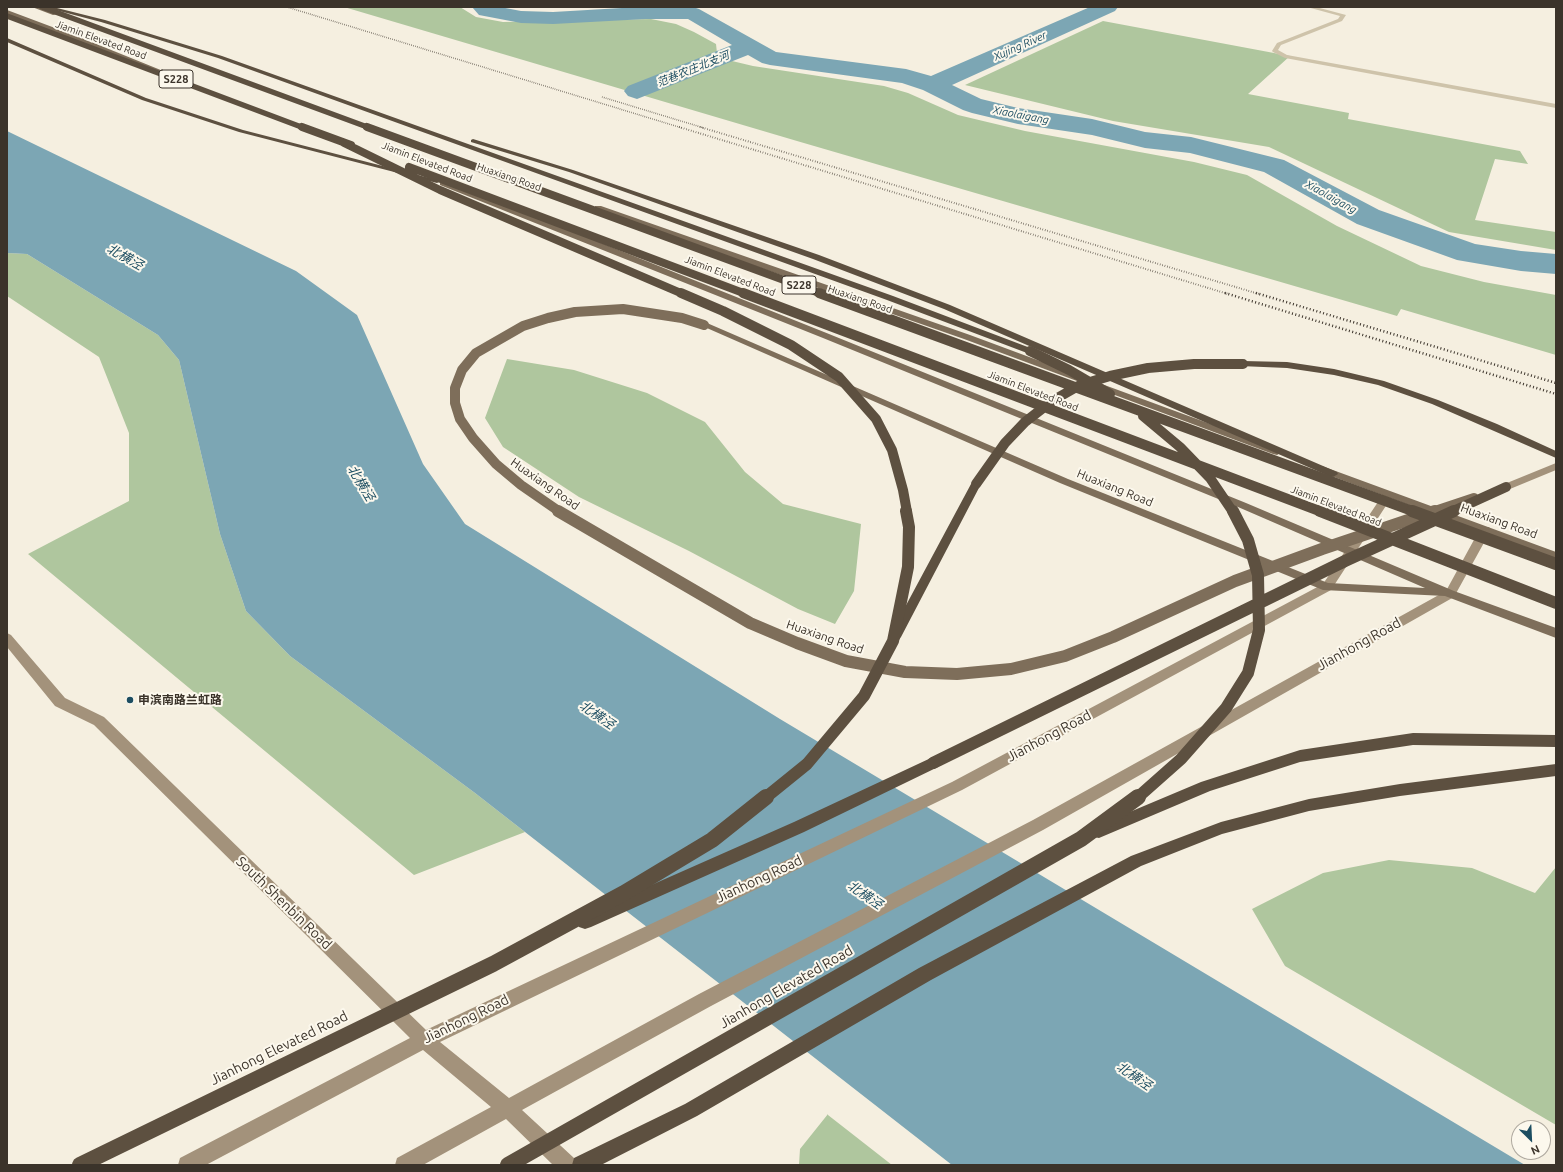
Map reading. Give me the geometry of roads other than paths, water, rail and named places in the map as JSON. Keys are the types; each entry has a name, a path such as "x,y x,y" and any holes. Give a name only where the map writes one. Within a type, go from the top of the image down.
{"highway":[{"name":"Jiamin Elevated Road","path":"42,7 1556,564"},
{"path":"47,7 103,21 171,41 890,298 1030,351 1076,373 1112,395 1151,422 1180,447 1210,478 1232,510 1248,540 1258,575 1259,630 1248,673 1226,708 1181,759 1133,801 1081,839"},
{"name":"Jiamin Elevated Road","path":"7,16 1232,477 1556,603"},
{"path":"7,40 144,99 241,132 437,181"},
{"path":"392,120 527,156 816,257 947,307 1333,474"},
{"path":"344,143 440,190 722,311 791,345 839,377 876,418 892,450 903,490 909,527 908,567 893,641"},
{"path":"493,964 624,893 712,840 807,764 864,696 976,484 1005,443 1026,422 1052,401 1080,385 1110,376 1148,368 1194,364 1287,365 1334,372 1381,383 1435,402 1493,426 1556,456"},
{"path":"493,964 799,826 1345,561 1506,487"},
{"path":"1081,839 1206,786 1300,756 1413,739 1556,741"},
{"path":"581,1165 691,1110 925,974 1136,861 1221,828 1309,805 1414,788 1556,770"},
{"name":"Jianhong Elevated Road","path":"508,1165 1081,839"},
{"name":"Jianhong Elevated Road","path":"80,1165 493,964"}],"main road":[{"name":"Huaxiang Road","path":"35,7 352,122 967,337 1388,495 1556,556"},
{"name":"Huaxiang Road","path":"7,12 76,38 833,339 1242,505 1450,594 1556,633"},
{"name":"Huaxiang Road","path":"1450,594 1327,587 1064,481 704,325 682,318 623,309 575,312 548,318 523,326 476,353 462,370 454,388 455,403 460,420 473,438 496,464 521,485 553,508 750,623 797,643 846,661 905,672 957,674 1011,669 1065,656 1113,637 1235,581 1322,549 1506,487"},
{"path":"1506,487 1556,466"},
{"path":"1327,587 1388,495"},
{"path":"1450,594 1485,530"},
{"name":"Jianhong Road","path":"187,1165 424,1040 641,935 957,786 1327,587"},
{"name":"Jianhong Road","path":"404,1165 705,1000 1038,825 1450,594"},
{"name":"South Shenbin Road","path":"7,638 60,702 99,721 424,1040 508,1109 568,1165"}],"street":[{"path":"1310,7 1343,16 1340,20 1279,44 1274,51 1285,56 1556,106"}],"water":[{"name":"北横泾","path":"7,131 296,271 357,315 423,464 465,524 780,719 1511,1157 1511,1160 1517,1160 1525,1165 952,1165 475,793 290,656 246,611 220,534 179,360 158,335 27,254 7,253"}],"waterway":[{"name":"Xiaolaigang","path":"482,7 486,11 521,17 553,18 646,13 692,13 750,46"},
{"name":"Xujing River","path":"932,85 1108,7"},
{"name":"范巷农庄北支河","path":"637,91 750,46"},
{"name":"Xiaolaigang","path":"750,46 770,58 906,76 932,85"},
{"name":"Xiaolaigang","path":"932,85 972,105 1018,116 1092,127 1145,140 1191,145 1274,166 1368,217 1469,253 1521,261 1556,264"}],"railway":[{"path":"287,7 682,128"},
{"path":"602,97 704,128"},
{"path":"679,127 1228,294"},
{"path":"700,127 1259,294"},
{"path":"1225,293 1556,394"},
{"path":"1256,293 1556,383"}],"place":[{"name":"申滨南路兰虹路","path":"130,700"}]}
